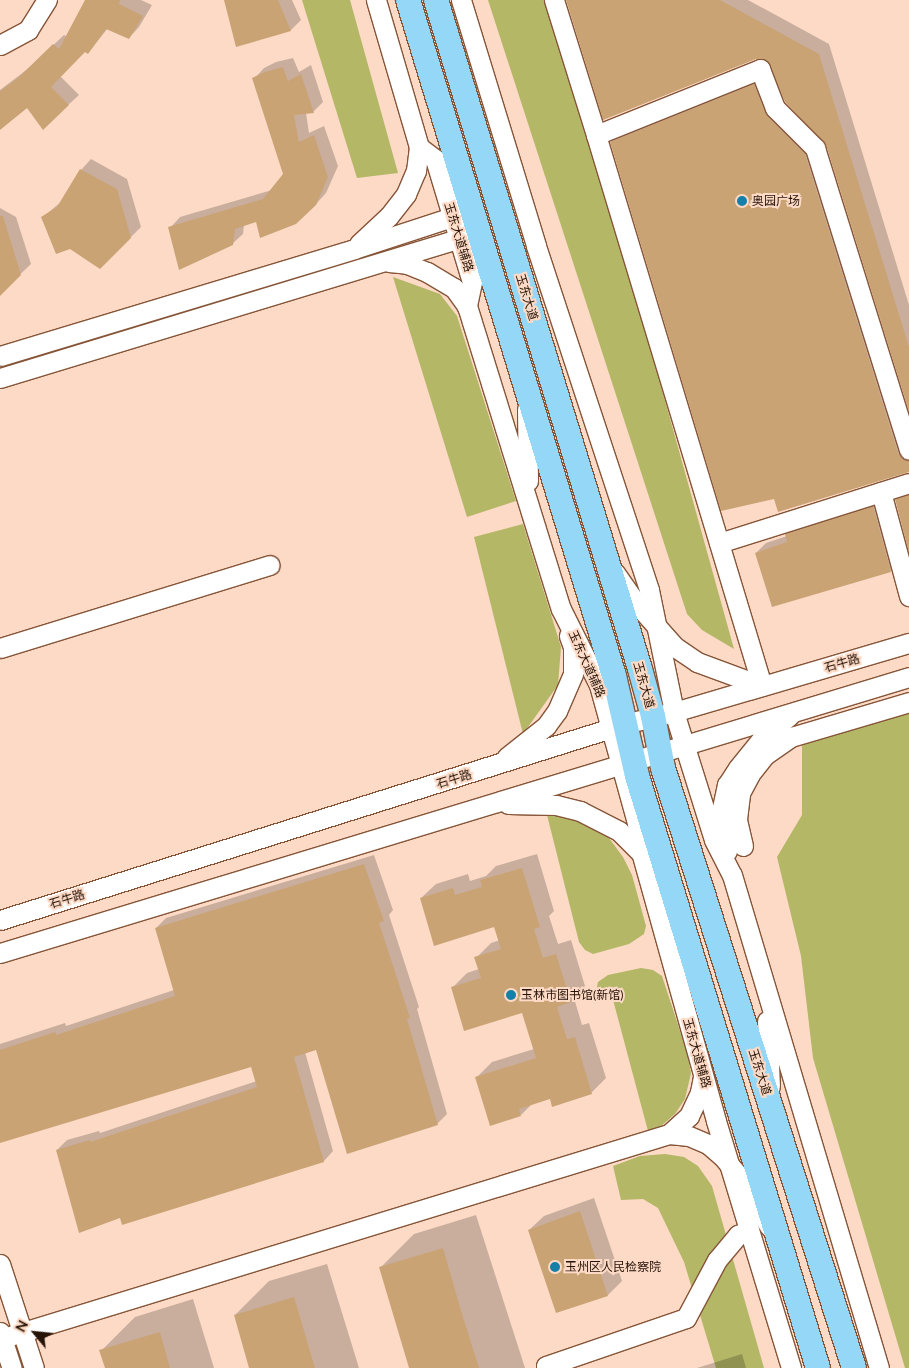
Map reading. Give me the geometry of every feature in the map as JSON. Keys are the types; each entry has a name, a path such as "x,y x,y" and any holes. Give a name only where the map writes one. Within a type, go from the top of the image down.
{"main road":[{"path":"408,0 462,213 526,388 614,676 617,726 627,761 679,913 818,1368"},
{"name":"玉东大道","path":"436,0 607,560 664,714 660,751 663,768 854,1368"},
{"path":"581,568 595,593 604,594 608,592 611,585 607,560"}],"street":[{"path":"0,44 28,30 46,0"},
{"name":"玉东大道辅路","path":"376,0 420,147 435,159 462,213"},
{"path":"461,0 536,246 649,590 656,624 664,714 684,745 714,840 732,875 879,1368"},
{"path":"554,0 762,686"},
{"path":"596,134 760,70 774,108 815,148 909,450"},
{"path":"354,249 389,216 406,194 416,171 420,147"},
{"path":"0,356 354,249 462,213"},
{"path":"0,378 469,236"},
{"name":"玉东大道辅路","path":"469,236 472,282 467,306 561,609 617,726"},
{"path":"383,262 407,264 427,272 454,288 467,306"},
{"path":"494,766 546,726 557,711 573,674 573,647 528,486 526,388"},
{"path":"719,543 909,483"},
{"path":"881,492 909,596"},
{"path":"607,560 635,602 675,647 697,662 762,686"},
{"path":"0,648 270,565"},
{"name":"石牛路","path":"0,920 617,726 909,643"},
{"path":"0,953 627,761 909,677"},
{"path":"743,846 737,819 740,793 750,774 766,755 791,737 909,702"},
{"path":"771,1105 769,1042 763,993 732,875 724,833 722,808 727,785 738,768 762,738 795,711"},
{"name":"玉东大道辅路","path":"627,761 641,852 728,1164 791,1368"},
{"path":"482,806 522,803 556,805 580,811 619,831 641,852 679,913"},
{"path":"669,1134 689,1116 703,1077 711,1018"},
{"path":"12,1368 1,1337 22,1333 669,1134 689,1136 708,1144 738,1175 780,1243"},
{"path":"758,1260 762,1184"},
{"path":"547,1368 546,1366 686,1318 717,1260 738,1234 749,1230"},
{"path":"0,1264 34,1368"}],"green space":[{"path":"302,0 350,0 398,173 357,178"},
{"path":"488,0 545,0 638,303 734,649 702,630 687,614"},
{"path":"393,277 440,294 457,316 516,501 467,517"},
{"path":"523,524 561,647 558,685 523,734 474,537"},
{"path":"909,709 909,1368 905,1368 813,1058 801,956 777,857 802,815 802,742"},
{"path":"556,813 585,821 609,838 623,857 632,875 646,926 644,934 629,944 593,954 585,950 579,942 547,815"},
{"path":"641,968 653,970 662,976 687,1052 691,1073 685,1099 675,1114 660,1127 648,1131 612,996 597,999 596,992 598,982 608,975"},
{"path":"665,1154 684,1157 698,1166 712,1186 764,1368 716,1368 684,1262 658,1208 643,1199 621,1200 613,1166 640,1156"}],"building":[{"path":"85,0 120,0 119,4 143,16 129,39 106,29 88,54 85,52 51,87 69,105 43,130 27,108 0,130 0,91 18,78 53,44 59,49"},
{"path":"224,0 278,0 291,31 236,47"},
{"path":"566,0 720,0 819,54 909,347 909,412 826,145 785,102 767,61 756,59 603,120"},
{"path":"283,67 288,81 301,74 314,113 294,115 299,142 314,135 328,177 316,205 296,224 260,238 256,222 235,229 233,245 179,270 168,227 263,199 283,174 252,78"},
{"path":"754,84 767,116 805,154 898,453 902,459 909,461 909,472 778,512 774,499 721,511 610,142"},
{"path":"80,169 117,189 131,238 100,269 70,249 56,254 41,217 57,207"},
{"path":"0,216 3,216 21,275 0,296"},
{"path":"909,495 909,553 895,499"},
{"path":"873,506 891,572 772,607 755,553 787,542 785,534"},
{"path":"364,864 384,921 379,923 410,1018 407,1019 438,1125 347,1154 316,1050 294,1057 324,1162 122,1225 120,1218 79,1233 56,1150 90,1140 90,1142 257,1087 251,1067 0,1143 0,1050 55,1032 56,1035 175,996 155,928"},
{"name":"玉林市图书馆(新馆)","path":"522,868 540,927 534,929 543,958 556,954 571,1002 557,1007 567,1039 575,1037 592,1094 552,1107 550,1099 519,1109 521,1116 490,1126 475,1077 536,1058 522,1013 464,1031 451,987 481,978 474,957 501,949 494,927 434,946 420,898 453,888 455,895 482,887 480,880"},
{"path":"580,1211 608,1296 556,1313 528,1230"},
{"path":"443,1248 479,1368 409,1368 379,1267"},
{"path":"294,1297 315,1368 249,1368 234,1315"},
{"path":"160,1332 170,1368 105,1368 99,1350"}],"place":[{"name":"奥园广场","path":"742,201"},
{"name":"玉林市图书馆(新馆)","path":"511,995"},
{"name":"玉州区人民检察院","path":"555,1267"}]}
